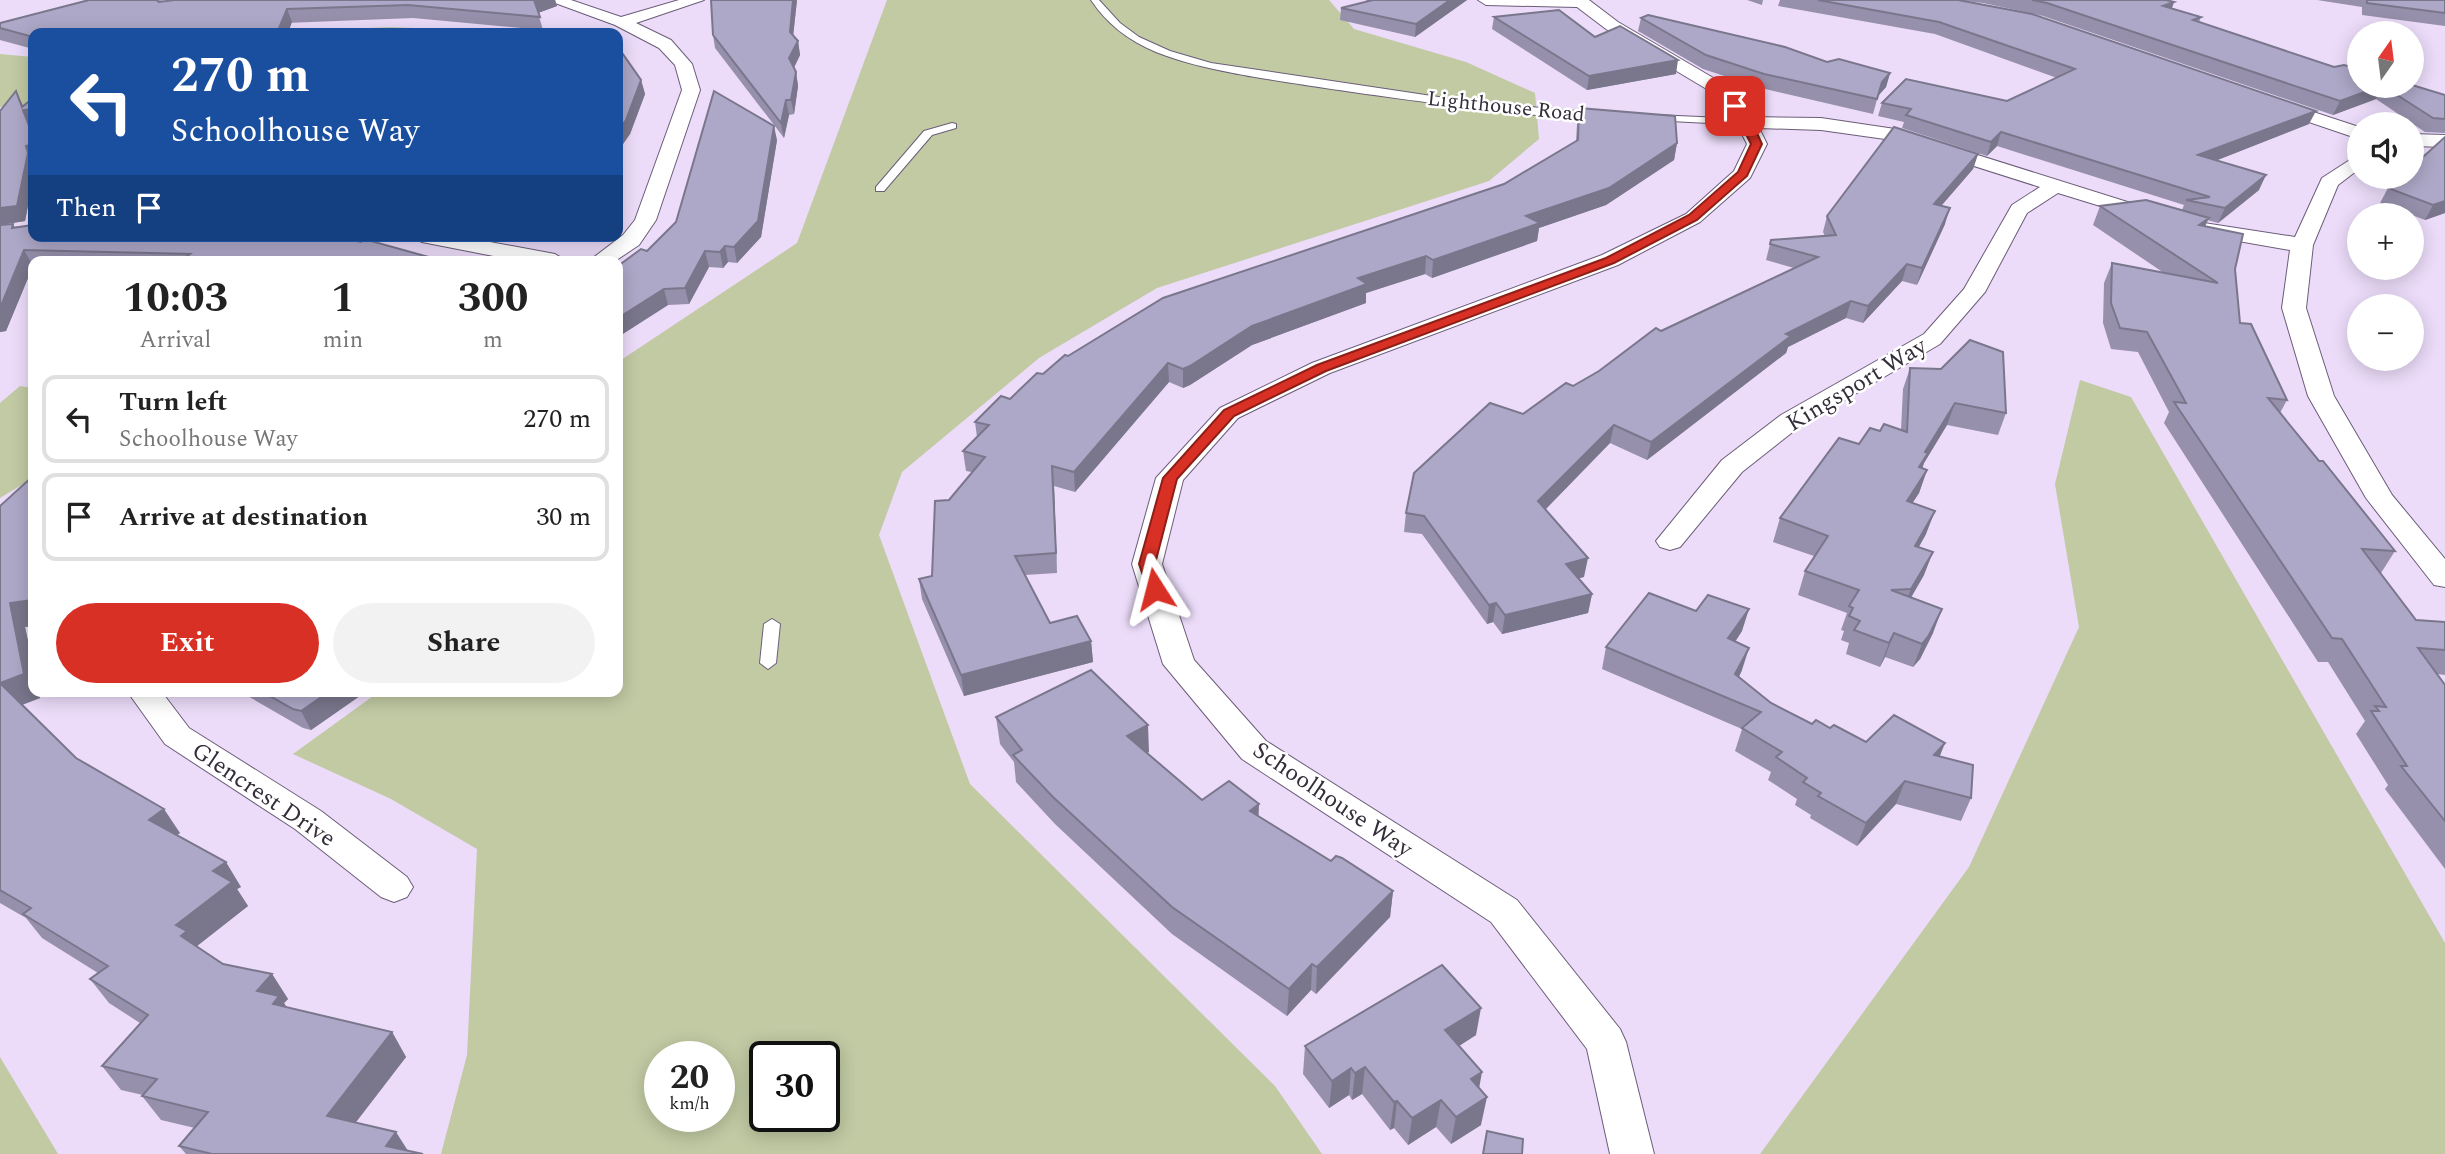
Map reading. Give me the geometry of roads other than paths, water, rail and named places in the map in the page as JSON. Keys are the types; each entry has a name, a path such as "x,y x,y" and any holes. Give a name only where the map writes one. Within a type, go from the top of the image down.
{"street":[{"path":"555,0 621,22 665,44 683,64 691,90 645,220 631,240 607,256"},
{"path":"621,22 696,0"},
{"path":"1486,0 1580,1"},
{"name":"Schoolhouse Way","path":"1580,1 1723,91 1747,122 1757,144 1743,174 1693,218 1610,260 1321,368 1229,413 1170,478 1147,564 1179,664 1254,750 1504,911 1606,1042 1632,1154"},
{"path":"2254,96 2347,129"},
{"path":"1747,122 1821,124 1895,135 2054,187 2173,221 2302,246"},
{"path":"2424,140 2445,141"},
{"path":"2347,169 2329,182 2302,246 2294,308 2321,396 2380,498 2445,578"},
{"name":"Kingsport Way","path":"1670,541 1731,466 1780,428 1932,339 1974,292 2019,209 2054,187"},
{"path":"454,242 528,256"},
{"name":"Glencrest Drive","path":"148,697 177,736 308,821 394,887"}],"lane":[{"name":"Lighthouse Road","path":"1095,0 1104,13 1128,33 1166,53 1232,71 1482,106 1617,117"},
{"path":"1642,118 1747,122"},
{"path":"880,189 928,133 952,126"},
{"path":"768,663 772,624"}]}
